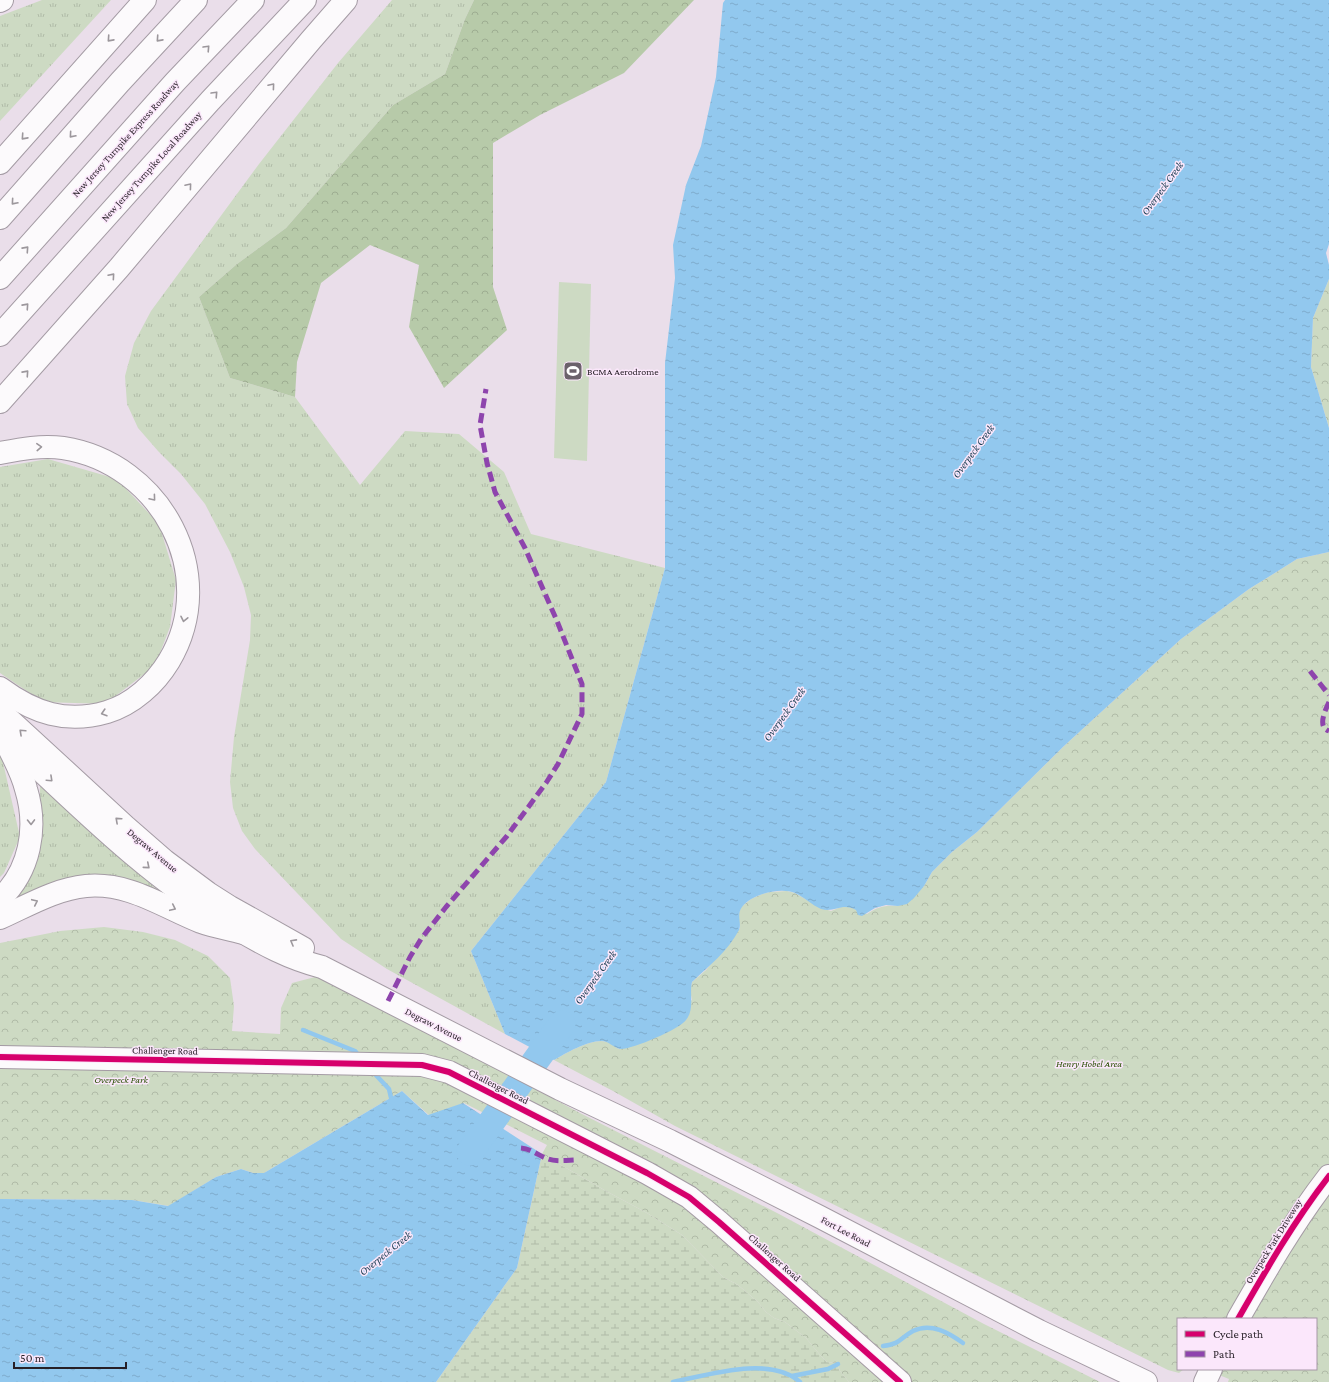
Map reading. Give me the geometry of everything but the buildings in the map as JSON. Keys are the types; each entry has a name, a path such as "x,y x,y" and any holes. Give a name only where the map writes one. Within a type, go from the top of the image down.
{"main road":[{"path":"0,163 145,0"},
{"path":"0,218 120,82 196,0"},
{"name":"New Jersey Turnpike Express Roadway","path":"0,278 175,82 253,0"},
{"name":"New Jersey Turnpike Local Roadway","path":"0,335 210,101 305,0"},
{"path":"0,402 119,268 346,0"},
{"path":"0,453 32,447 62,448 91,455 119,468 145,489 167,516 181,548 188,584 184,621 179,639 172,655 163,671 150,685 139,695 126,703 97,715 66,717 51,715 36,710 23,704 0,688"},
{"name":"Degraw Avenue","path":"0,711 165,861 208,893 230,907 297,944 315,958 322,967"},
{"path":"0,733 19,769 27,789 32,824 30,847 26,860 14,883 0,899"},
{"name":"Degraw Avenue","path":"0,733 150,869 198,905 243,933 290,957 322,967 545,1081"},
{"path":"0,918 64,890 85,886 105,886 144,895 202,922 243,933"},
{"name":"Challenger Road","path":"0,1057 413,1065 430,1066 458,1076 646,1173 689,1197 720,1222 900,1382"},
{"name":"Fort Lee Road","path":"545,1081 806,1210 1039,1331 1146,1382"},
{"name":"Overpeck Park Driveway","path":"1239,1318 1308,1202 1329,1176"},
{"path":"1205,1382 1211,1370"}],"green space":[{"path":"42,0 111,0 0,121 0,16"},
{"path":"392,0 474,0 465,19 445,74 393,105 286,228 237,264 199,297 230,378 295,397 360,485 405,431 459,434 504,472 531,534 665,568 606,782 471,951 505,1034 387,969 341,939 255,849 242,831 233,808 230,782 234,737 250,640 251,615 244,587 230,552 205,504 181,474 138,428 127,404 125,376 134,343 151,311 259,164 338,63"},
{"path":"474,0 694,0 624,73 540,115 493,143 493,287 507,330 444,388 409,327 419,265 370,245 321,283 297,362 295,397 230,378 199,297 237,264 286,228 393,105 445,74 465,19"},
{"path":"1329,279 1329,428 1311,367 1313,318"},
{"name":"BCMA Aerodrome","path":"559,282 591,284 587,461 554,458"},
{"path":"48,459 117,479 159,524 176,580 170,627 155,666 105,704 43,702 0,673 0,467"},
{"name":"Henry Hobel Area","path":"1329,552 1329,1382 1228,1382 1229,1379 1206,1370 1317,1370 1317,1318 1177,1318 1177,1370 1183,1370 1179,1373 1168,1370 675,1126 554,1060 589,1043 601,1041 606,1042 619,1049 692,1000 690,990 692,982 706,970 740,928 738,916 741,907 751,899 762,894 787,891 795,893 821,908 831,911 841,907 851,907 867,914 881,907 898,906 924,886 932,872 952,852 977,832 1064,746 1181,639 1249,589 1297,559"},
{"path":"0,755 2,758 20,837 4,873 0,877"},
{"path":"40,786 161,893 105,878 3,910 39,835"},
{"name":"Overpeck Park","path":"104,927 143,932 175,940 208,956 230,978 234,1006 232,1031 280,1034 281,1008 292,983 315,977 345,987 580,1113 779,1214 984,1324 1100,1382 849,1382 840,1371 837,1363 827,1362 806,1338 785,1322 774,1318 738,1285 723,1277 682,1235 647,1213 542,1154 547,1145 464,1103 430,1116 402,1091 264,1173 253,1173 241,1169 216,1177 169,1206 132,1200 0,1199 0,943 60,931"},
{"path":"542,1154 647,1213 682,1235 723,1277 738,1285 774,1318 785,1322 806,1338 827,1362 837,1363 840,1371 849,1382 436,1382 517,1268"}],"water":[{"path":"725,0 1329,0 1329,244 1326,253 1329,265 1329,279 1313,318 1311,367 1329,428 1329,552 1297,559 1249,589 1181,639 1064,746 977,832 952,852 932,872 924,886 907,904 898,906 886,905 875,908 862,916 858,915 856,910 847,907 830,910 821,909 789,891 774,891 752,898 740,910 740,927 735,938 718,958 692,982 689,1016 682,1024 644,1043 634,1046 620,1049 604,1041 589,1043 554,1060 505,1034 471,951 606,782 665,568 665,363 675,278 673,245 686,185 701,146 716,77 723,3"},
{"path":"402,1091 428,1115 463,1103 542,1154 517,1268 436,1382 0,1382 0,1199 132,1200 168,1206 216,1177 241,1169 253,1173 264,1173"}],"waterway":[{"name":"Overpeck Creek","path":"470,1152 562,1024"},
{"path":"303,1030 355,1051 359,1056"},
{"path":"373,1072 389,1089 392,1102"},
{"path":"883,1346 893,1344 913,1331 926,1328 933,1328 946,1332 963,1343"},
{"path":"792,1376 828,1369 838,1364"},
{"path":"673,1382 738,1369 756,1368 787,1374 800,1382"}],"marked path":[{"path":"388,1001 410,957 421,939 446,907 507,836 546,783 558,764 582,714 582,684 557,621 525,548 495,492 487,463 480,425 486,389"},
{"path":"1310,671 1329,695"},
{"path":"1329,702 1323,718 1323,726 1329,731"},
{"path":"521,1148 551,1160 578,1160"}],"cycle path":[{"path":"0,1057 422,1065 449,1072 647,1173 689,1197 900,1382"},
{"path":"1239,1318 1292,1228 1329,1176"}],"place":[{"name":"BCMA Aerodrome","path":"573,371"}]}
